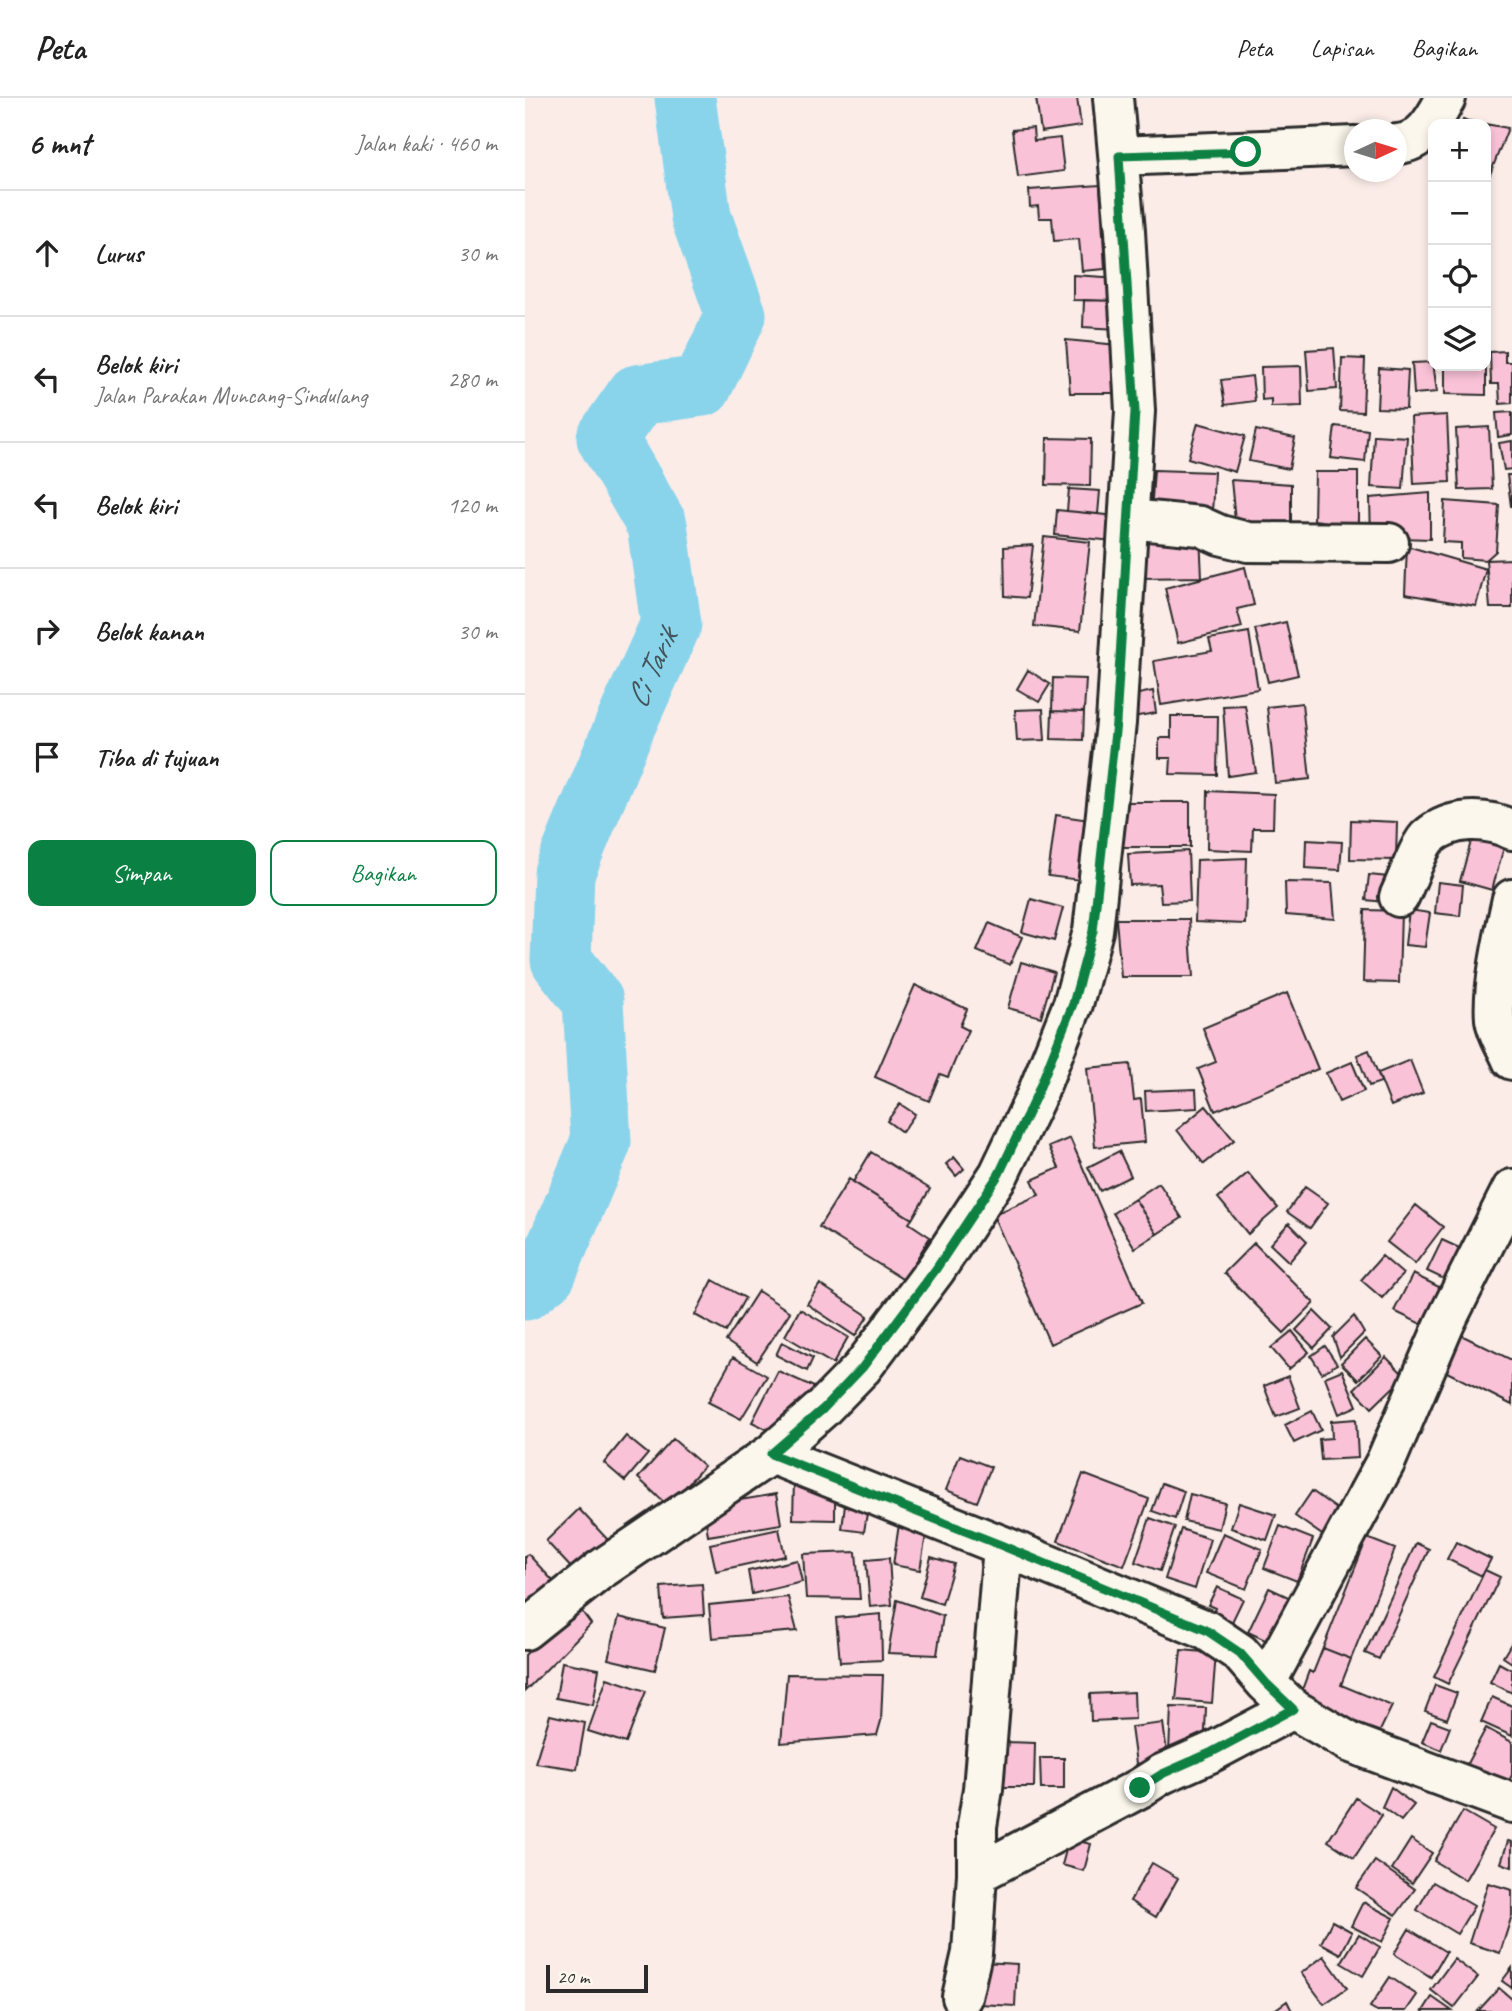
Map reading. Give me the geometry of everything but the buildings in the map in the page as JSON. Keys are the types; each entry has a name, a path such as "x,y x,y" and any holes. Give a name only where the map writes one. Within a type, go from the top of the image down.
{"street":[{"path":"525,1630 600,1570 771,1454 823,1409 862,1368 936,1269 999,1174 1037,1094 1073,1004 1093,931 1116,723 1135,411 1113,98"},
{"path":"1407,142 1418,137 1437,116 1446,98"},
{"path":"1119,156 1344,146"},
{"path":"1129,519 1200,526 1220,535 1248,542 1389,543"},
{"path":"1399,897 1426,838 1452,824 1474,820 1495,821 1512,830"},
{"path":"1512,899 1499,965 1495,1018 1512,1060"},
{"path":"977,1849 1140,1788 1162,1774 1212,1752 1280,1696 1445,1323 1512,1189"},
{"path":"771,1454 1206,1630 1240,1653 1280,1696 1351,1743 1512,1803"},
{"path":"962,1997 972,1954 977,1849 1003,1546"}],"waterway":[{"name":"Ci Tarik","path":"525,1290 546,1273 601,1142 593,1001 561,960 564,873 624,728 671,624 657,525 607,438 637,395 702,386 736,315 701,217 685,98"}],"route":[{"path":"1140,1788 1162,1774 1212,1752 1293,1709 1240,1653 1206,1630 771,1454 823,1409 862,1368 936,1269 999,1174 1037,1094 1073,1004 1093,931 1116,723 1135,411 1119,156 1246,152"}]}
